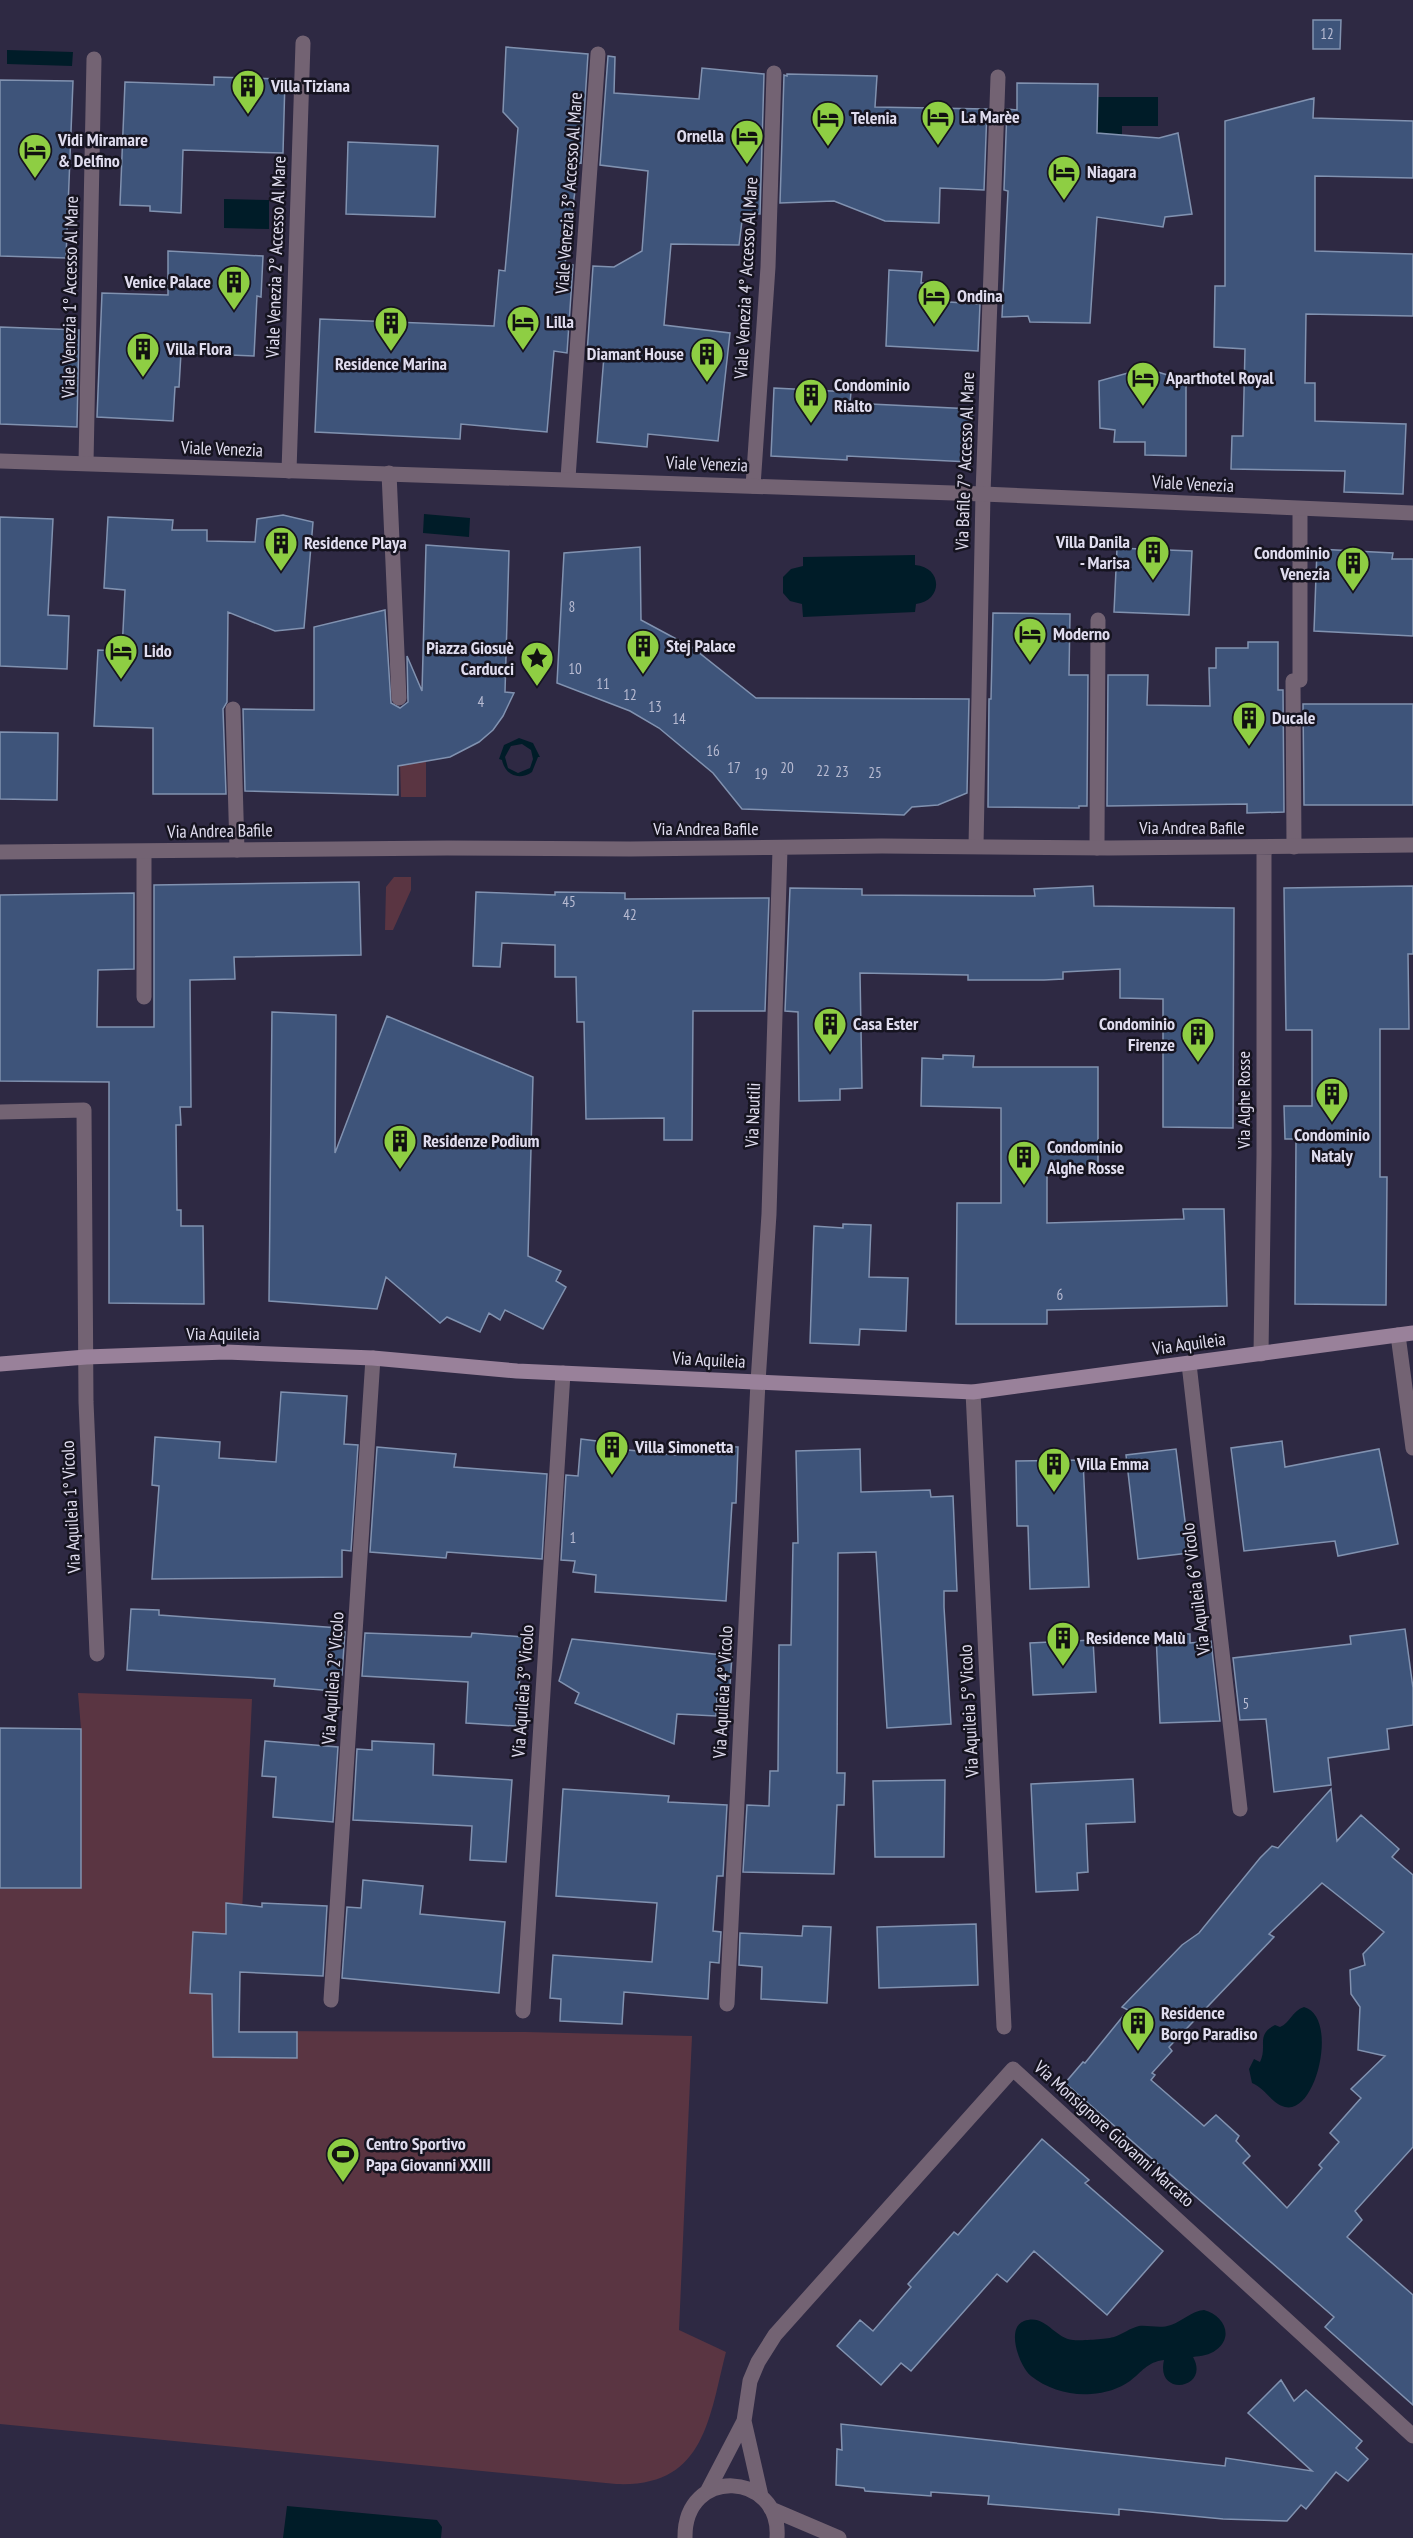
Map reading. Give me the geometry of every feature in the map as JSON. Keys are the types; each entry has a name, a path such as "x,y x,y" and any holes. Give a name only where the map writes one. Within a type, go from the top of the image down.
{"street":[{"name":"Viale Venezia 2° Accesso Al Mare","path":"289,471 303,44"},
{"name":"Viale Venezia 3° Accesso Al Mare","path":"568,478 598,54"},
{"name":"Viale Venezia 1° Accesso Al Mare","path":"86,463 94,59"},
{"name":"Viale Venezia 4° Accesso Al Mare","path":"753,486 768,267 774,73"},
{"name":"Via Bafile 7° Accesso Al Mare","path":"976,846 983,494 998,77"},
{"name":"Viale Venezia","path":"0,461 568,478 1413,513"},
{"path":"389,473 399,698"},
{"path":"1294,847 1293,681 1300,680 1300,508"},
{"path":"1097,848 1098,620"},
{"path":"233,709 237,850"},
{"name":"Via Andrea Bafile","path":"0,852 1413,845"},
{"name":"Via Alghe Rosse","path":"1261,1354 1264,1155 1264,847"},
{"name":"Via Nautili","path":"758,1382 769,1214 780,849"},
{"path":"144,852 144,997"},
{"name":"Via Aquileia 1° Vicolo","path":"0,1112 84,1110 86,1402 97,1654"},
{"path":"1406,1334 1413,1448"},
{"name":"Via Aquileia","path":"0,1364 226,1352 374,1359 563,1373 973,1392 1406,1334"},
{"name":"Via Aquileia 2° Vicolo","path":"331,2000 374,1359"},
{"name":"Via Aquileia 6° Vicolo","path":"1189,1364 1240,1809"},
{"name":"Via Aquileia 3° Vicolo","path":"523,2011 563,1373"},
{"name":"Via Aquileia 4° Vicolo","path":"727,2004 758,1382"},
{"name":"Via Aquileia 5° Vicolo","path":"973,1392 1004,2027"},
{"name":"Via Monsignore Giovanni Marcato","path":"685,2538 684,2524 688,2512 694,2502 706,2492 744,2421 750,2381 758,2362 775,2335 1013,2069 1413,2436"},
{"name":"Via Monsignore Giovanni Marcato","path":"744,2421 761,2496"},
{"path":"706,2492 726,2486 742,2487 761,2496 771,2509 776,2523 777,2538"},
{"path":"771,2509 839,2538"}],"shaded area":[{"path":"400,762 426,762 426,797 401,797"},
{"path":"394,877 411,877 411,890 393,930 385,930 386,887"},
{"name":"Centro Sportivo Papa Giovanni XXIII","path":"78,1693 252,1699 239,2031 526,2032 692,2036 679,2330 726,2352 707,2424 698,2444 685,2461 668,2474 646,2482 616,2484 0,2424 0,1889 81,1888 81,1729"}],"water":[{"path":"7,50 73,52 72,66 7,64"},
{"path":"1097,97 1158,97 1158,126 1122,126 1122,141 1097,141"},
{"path":"224,199 269,200 269,229 224,228"},
{"path":"424,514 470,518 469,537 423,533"},
{"path":"915,555 915,565 931,572 936,584 931,597 925,602 916,604 915,612 803,617 802,604 790,601 783,593 783,577 791,569 803,566 803,557"},
{"path":"519,738 533,743 540,757 532,772 522,776 509,773 502,760 499,759 504,745","holes":["522,744 531,750 533,759 530,768 518,773 508,768 505,757 511,746"]},
{"path":"1304,2007 1315,2014 1320,2028 1322,2045 1320,2063 1306,2096 1296,2105 1285,2107 1276,2103 1252,2083 1249,2069 1254,2059 1260,2062 1265,2033 1275,2025 1280,2027 1283,2025"},
{"path":"1204,2310 1217,2316 1221,2321 1226,2333 1225,2339 1214,2352 1193,2357 1197,2368 1195,2376 1182,2385 1167,2380 1163,2372 1164,2360 1149,2365 1130,2381 1112,2390 1091,2394 1067,2393 1044,2385 1031,2376 1023,2365 1016,2348 1018,2325 1031,2319 1044,2323 1066,2338 1087,2340 1114,2337 1139,2326 1167,2326"},
{"path":"287,2506 437,2520 442,2527 441,2538 283,2538"}],"building":[{"path":"1313,20 1341,20 1340,49 1313,49"},
{"path":"506,47 588,54 581,163 579,162 565,264 573,265 567,353 554,351 547,432 461,424 460,439 315,432 320,319 494,326 499,270 505,271 518,128 503,112"},
{"path":"608,56 615,57 614,93 699,99 702,68 764,74 760,214 743,213 739,245 671,244 664,325 730,333 718,441 648,434 647,447 597,442 604,356 587,354 593,266 614,267 642,251 648,171 600,165"},
{"path":"787,74 877,76 875,107 987,109 984,190 940,188 939,223 885,221 834,201 780,203 784,75 787,76"},
{"path":"214,77 285,79 283,153 183,150 181,213 150,211 150,206 120,205 125,82 214,85"},
{"name":"Vidi Miramare & Delfino","path":"0,80 73,81 66,258 0,256"},
{"name":"Niagara","path":"1017,83 1098,84 1097,133 1159,138 1178,133 1192,214 1165,217 1163,227 1097,217 1090,323 1030,322 1028,316 1002,317 1008,191 1004,190 1007,109 1017,110"},
{"path":"1314,98 1313,118 1413,121 1413,178 1315,176 1315,251 1413,254 1413,316 1306,314 1305,383 1315,383 1315,421 1406,424 1403,494 1344,492 1345,471 1231,469 1232,436 1243,436 1245,349 1214,347 1215,286 1225,286 1225,121"},
{"path":"348,142 438,146 435,217 346,214"},
{"path":"168,251 263,256 261,297 257,296 254,356 181,353 179,387 175,387 173,421 97,417 102,293 168,295"},
{"name":"Ondina","path":"889,270 922,272 921,283 935,283 934,301 980,304 978,351 886,346"},
{"path":"0,327 79,330 77,427 0,424"},
{"name":"Aparthotel Royal","path":"1151,370 1171,376 1186,385 1186,456 1145,455 1145,442 1114,442 1115,430 1100,428 1099,381 1135,371"},
{"path":"774,388 851,392 850,403 973,409 970,462 847,456 847,460 771,456"},
{"path":"283,515 313,522 304,628 275,631 228,612 227,702 223,709 226,794 153,794 153,728 94,726 98,650 122,651 125,590 104,588 108,517 173,520 172,530 207,530 207,541 255,542 257,519"},
{"path":"0,517 53,519 48,615 69,616 67,669 0,666"},
{"path":"426,545 509,551 505,692 514,693 493,730 479,742 450,757 398,766 398,795 245,791 243,709 314,710 314,627 385,610 391,703 400,708 408,702 407,656 422,691"},
{"name":"Stej Palace","path":"640,547 641,620 693,648 756,698 969,699 967,793 938,805 912,807 904,815 742,809 713,773 659,728 630,711 557,683 564,553"},
{"name":"Villa Danila - Marisa","path":"1117,548 1192,551 1189,615 1114,612"},
{"name":"Condominio Venezia","path":"1317,549 1393,553 1392,559 1413,559 1413,636 1314,631"},
{"name":"Moderno","path":"993,613 1070,614 1069,675 1088,675 1087,806 1079,806 1079,808 988,807"},
{"path":"1248,642 1278,642 1278,690 1283,690 1284,812 1247,813 1247,804 1107,806 1108,675 1148,675 1147,705 1210,706 1209,668 1216,668 1216,648 1248,648"},
{"path":"1303,704 1413,704 1413,805 1304,805"},
{"path":"0,732 58,733 57,800 0,799"},
{"path":"359,882 361,955 234,957 235,979 190,980 191,1107 180,1107 181,1125 176,1125 177,1210 181,1210 181,1226 203,1226 204,1304 109,1303 109,1082 0,1081 0,895 134,893 134,969 98,970 97,1027 154,1027 154,885"},
{"path":"1093,886 1094,906 1234,908 1233,1128 1163,1127 1163,999 1120,998 1120,969 1063,972 1063,979 1044,980 968,980 968,975 860,973 862,1088 840,1089 840,1100 799,1101 798,1012 785,1011 790,888 862,889 862,895 1035,896 1034,889"},
{"path":"1413,886 1413,954 1408,954 1409,1029 1380,1029 1380,1177 1387,1177 1386,1305 1295,1304 1296,1139 1285,1139 1284,1106 1312,1106 1312,1030 1286,1030 1284,888"},
{"path":"476,892 555,895 555,892 625,893 625,899 769,898 765,1011 693,1011 692,1140 664,1140 664,1118 586,1119 584,1022 577,1022 576,977 555,977 555,945 502,943 500,967 473,966"},
{"name":"Residenze Podium","path":"272,1012 336,1015 335,1153 387,1016 533,1077 528,1256 561,1271 556,1281 566,1287 543,1329 505,1310 500,1320 489,1313 480,1332 447,1317 440,1323 386,1277 377,1309 269,1301"},
{"path":"943,1055 974,1056 973,1067 1098,1067 1098,1170 1047,1169 1047,1223 1184,1219 1183,1209 1224,1209 1227,1306 1047,1310 1047,1324 956,1324 957,1203 1001,1203 1001,1108 921,1106 922,1058 943,1059"},
{"path":"843,1224 871,1225 869,1277 908,1278 906,1331 860,1329 859,1345 810,1343 814,1226 843,1228"},
{"path":"281,1392 347,1396 344,1444 358,1445 351,1551 342,1550 342,1577 152,1579 159,1486 152,1485 155,1437 220,1442 219,1458 276,1462"},
{"path":"581,1439 620,1444 619,1449 676,1455 677,1445 738,1447 736,1503 732,1503 726,1601 595,1592 596,1575 573,1572 575,1561 561,1560 566,1475 578,1476"},
{"path":"1282,1441 1285,1467 1379,1449 1398,1544 1338,1556 1335,1541 1244,1551 1231,1448"},
{"path":"377,1447 456,1454 454,1467 547,1474 542,1559 447,1552 446,1558 370,1552"},
{"path":"860,1449 861,1492 930,1490 931,1497 953,1496 957,1591 944,1591 951,1724 887,1728 876,1552 838,1553 837,1773 845,1773 844,1805 837,1805 834,1874 743,1872 747,1805 769,1806 770,1771 778,1771 779,1645 791,1645 793,1543 798,1543 796,1451"},
{"path":"1176,1449 1189,1553 1138,1559 1126,1455"},
{"path":"1083,1460 1089,1587 1030,1589 1028,1526 1017,1526 1016,1461"},
{"path":"131,1609 159,1610 159,1615 339,1628 338,1632 345,1632 342,1675 335,1675 334,1691 274,1686 275,1679 127,1670"},
{"path":"1405,1629 1413,1688 1413,1725 1387,1729 1389,1749 1328,1758 1331,1785 1274,1792 1266,1719 1240,1720 1233,1658 1351,1644 1350,1636"},
{"path":"365,1633 471,1637 472,1633 523,1637 516,1726 466,1723 468,1682 362,1676"},
{"path":"1156,1634 1190,1634 1190,1643 1211,1641 1220,1721 1160,1723"},
{"path":"572,1639 732,1656 729,1699 717,1699 716,1716 677,1714 674,1744 575,1703 579,1693 559,1681"},
{"name":"Residence Malù","path":"1093,1640 1096,1692 1033,1695 1030,1643"},
{"path":"0,1728 81,1729 81,1888 0,1888"},
{"path":"265,1741 338,1747 333,1822 273,1817 276,1777 262,1776"},
{"path":"372,1741 434,1744 433,1775 512,1780 506,1862 470,1860 472,1826 353,1820 357,1749 372,1750"},
{"path":"1133,1779 1135,1822 1086,1824 1088,1872 1077,1873 1078,1890 1036,1892 1031,1784"},
{"path":"945,1780 944,1857 875,1857 873,1781"},
{"path":"563,1789 669,1796 668,1802 727,1805 723,1876 717,1876 713,1931 721,1932 719,1963 710,1962 708,1999 624,1992 622,2024 560,2021 561,1999 550,1998 553,1955 652,1962 657,1903 556,1896"},
{"name":"Residence Borgo Paradiso","path":"1331,1789 1337,1841 1361,1815 1399,1849 1392,1857 1413,1875 1413,2147 1355,2211 1362,2220 1347,2237 1413,2295 1413,2405 1325,2327 1334,2317 1065,2083 1083,2062 1085,2063 1128,2010 1122,2007 1182,1945 1199,1933 1260,1858 1272,1846 1278,1848","holes":["1322,1883 1384,1932 1363,1954 1365,1965 1350,1970 1351,1994 1360,2007 1358,2050 1385,2056 1351,2089 1361,2098 1330,2133 1339,2142 1319,2165 1322,2168 1287,2208 1243,2163 1250,2156 1236,2141 1239,2136 1216,2115 1204,2126 1151,2080 1155,2075 1152,2073 1172,2051 1169,2047 1274,1937 1269,1934"]},
{"path":"363,1880 423,1886 420,1914 505,1922 499,1993 342,1978 347,1907 361,1908"},
{"path":"226,1903 262,1907 262,1903 327,1906 323,1976 240,1972 239,2032 297,2032 297,2058 213,2057 212,1994 190,1993 193,1932 226,1934"},
{"path":"976,1924 978,1985 879,1988 877,1927"},
{"path":"803,1926 831,1927 827,2003 761,1999 762,1967 739,1965 740,1933 802,1936"},
{"path":"1042,2139 1089,2180 1085,2183 1163,2251 1107,2315 1034,2251 1007,2282 997,2274 911,2371 901,2363 881,2385 837,2346 860,2320 873,2331 911,2287 908,2284 954,2232 958,2235"},
{"path":"1281,2380 1294,2401 1306,2390 1362,2441 1356,2448 1368,2459 1348,2481 1336,2472 1306,2509 1301,2505 1287,2521 1223,2519 1119,2509 1119,2515 988,2504 989,2496 931,2492 931,2496 865,2491 864,2488 836,2485 837,2449 842,2450 841,2424 1225,2466 1226,2458 1312,2471 1248,2413"}],"place":[{"name":"Villa Tiziana","path":"248,115"},
{"name":"La Marèe","path":"938,146"},
{"name":"Telenia","path":"828,147"},
{"name":"Ornella","path":"747,165"},
{"name":"Vidi Miramare & Delfino","path":"35,179"},
{"name":"Niagara","path":"1064,201"},
{"name":"Venice Palace","path":"234,311"},
{"name":"Ondina","path":"934,325"},
{"name":"Lilla","path":"523,351"},
{"name":"Residence Marina","path":"391,352"},
{"name":"Villa Flora","path":"143,378"},
{"name":"Diamant House","path":"707,383"},
{"name":"Aparthotel Royal","path":"1143,407"},
{"name":"Condominio Rialto","path":"811,424"},
{"name":"Residence Playa","path":"281,572"},
{"name":"Villa Danila - Marisa","path":"1153,581"},
{"name":"Condominio Venezia","path":"1353,592"},
{"name":"Moderno","path":"1030,663"},
{"name":"Stej Palace","path":"643,675"},
{"name":"Lido","path":"121,680"},
{"name":"Piazza Giosuè Carducci","path":"537,687"},
{"name":"Ducale","path":"1249,747"},
{"name":"Casa Ester","path":"830,1053"},
{"name":"Condominio Firenze","path":"1198,1063"},
{"name":"Condominio Nataly","path":"1332,1123"},
{"name":"Residenze Podium","path":"400,1170"},
{"name":"Condominio Alghe Rosse","path":"1024,1186"},
{"name":"Villa Simonetta","path":"612,1476"},
{"name":"Villa Emma","path":"1054,1493"},
{"name":"Residence Malù","path":"1063,1667"},
{"name":"Residence Borgo Paradiso","path":"1138,2052"},
{"name":"Centro Sportivo Papa Giovanni XXIII","path":"343,2183"}]}
